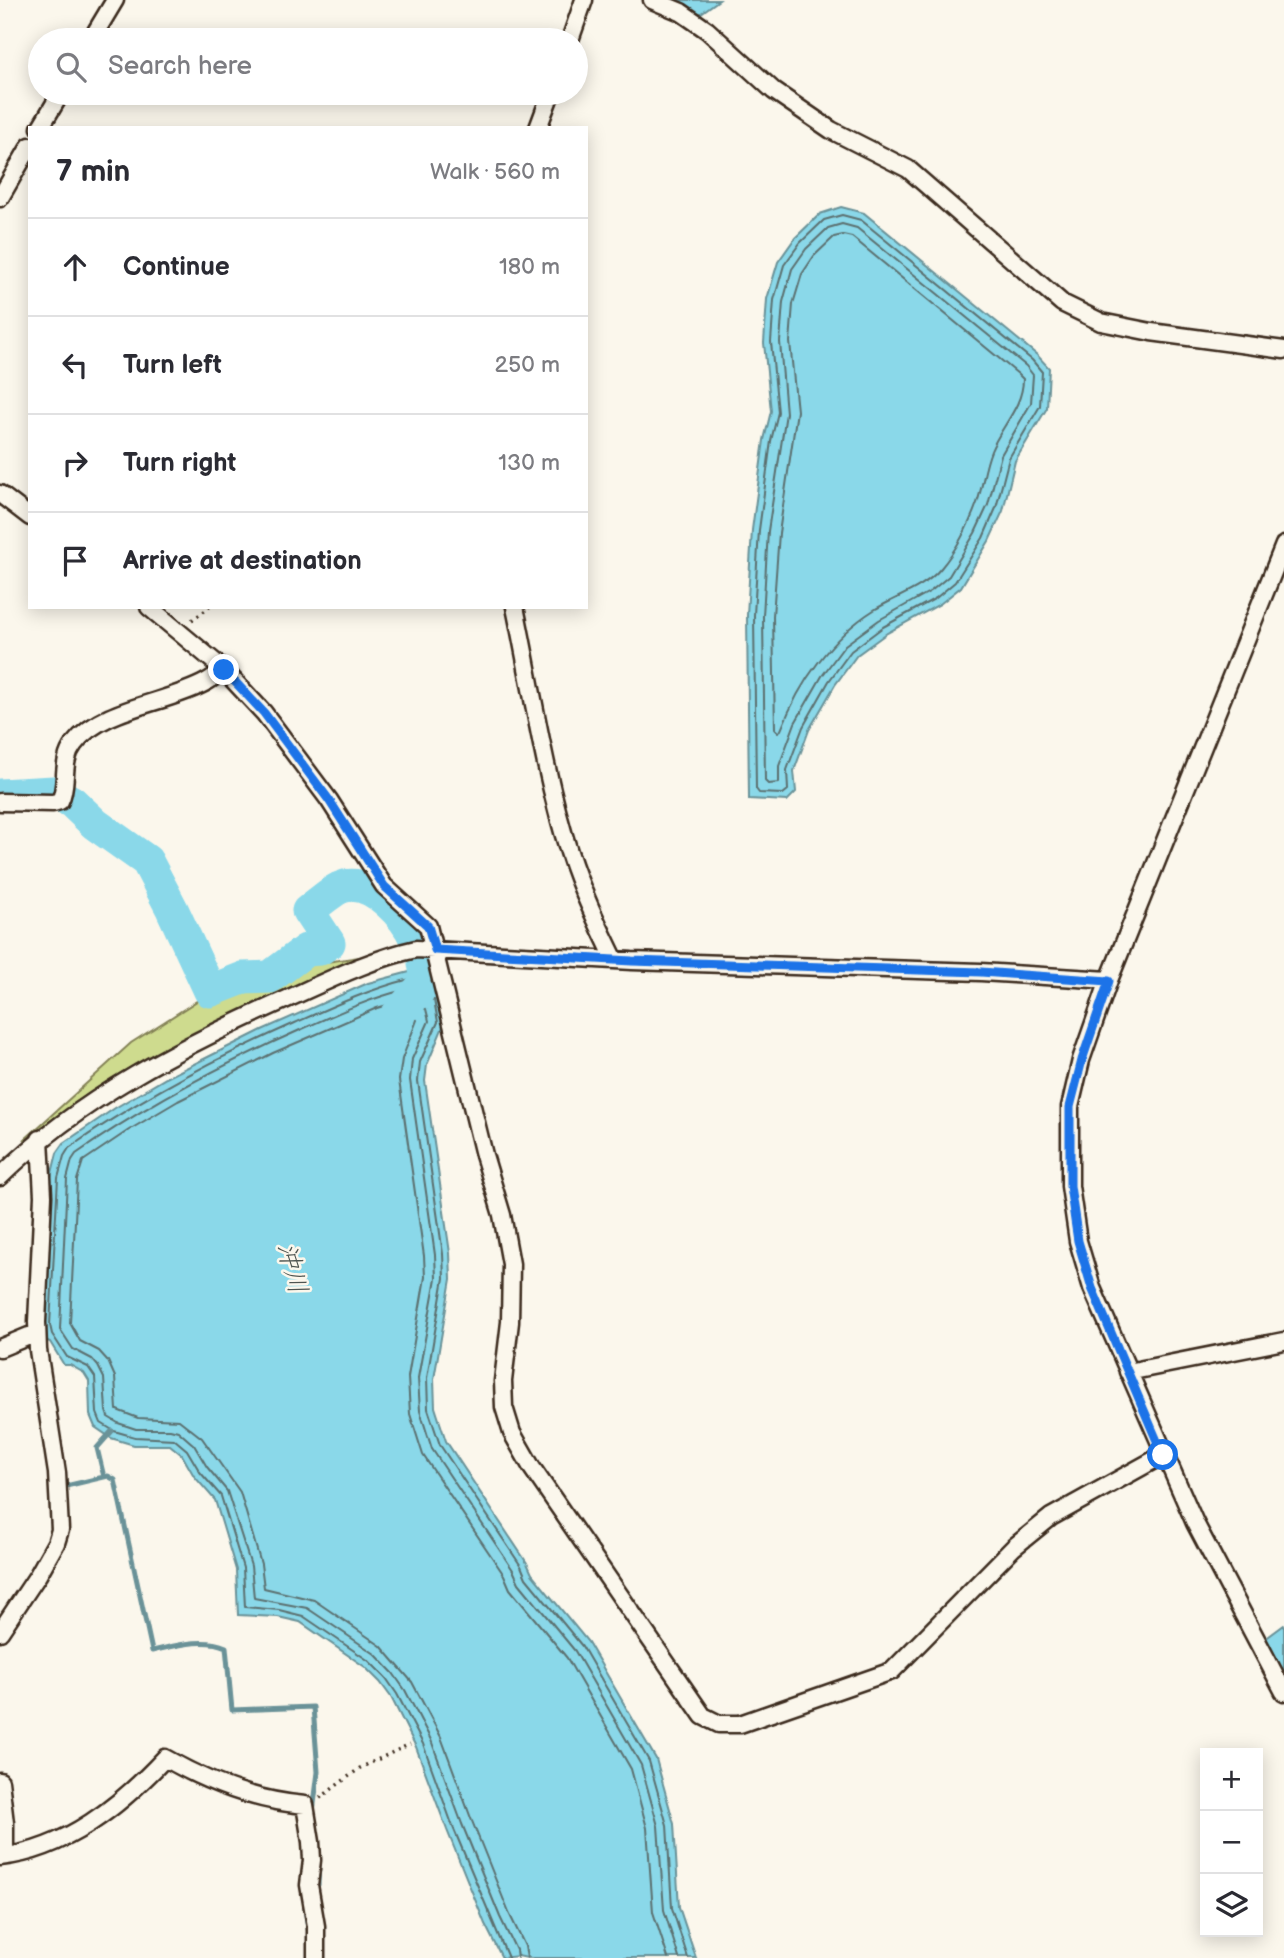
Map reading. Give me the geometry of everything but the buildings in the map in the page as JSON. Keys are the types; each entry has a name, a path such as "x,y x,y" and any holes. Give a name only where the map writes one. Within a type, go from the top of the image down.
{"street":[{"path":"98,28 115,0"},
{"path":"574,28 584,0"},
{"path":"652,0 681,12 707,30 774,91 831,130 908,169 1062,303 1101,322 1151,332 1284,349"},
{"path":"41,126 54,105"},
{"path":"539,126 547,105"},
{"path":"0,198 28,149"},
{"path":"0,494 28,515"},
{"path":"1284,545 1109,981 1082,1060 1070,1107 1070,1186 1078,1241 1092,1288 1195,1523 1284,1692"},
{"path":"152,609 224,670 264,713 329,800 384,886 428,926 484,1155 502,1215 511,1264 510,1322 503,1381 504,1407 512,1433 532,1468 703,1716 719,1724 740,1724 892,1671 1014,1547 1051,1517 1163,1455"},
{"path":"514,609 548,770 569,852 589,906 615,960"},
{"path":"0,802 53,803 63,796 64,765 72,745 93,725 205,683 224,670"},
{"path":"0,1177 40,1139 106,1093 169,1056 342,974 399,953 435,950 615,960 981,972 1109,981"},
{"path":"0,1632 38,1575 56,1543 60,1530 57,1474 37,1335 44,1195 40,1139"},
{"path":"0,1348 37,1335"},
{"path":"1128,1372 1284,1341"},
{"path":"0,1781 5,1823 2,1856 71,1835 111,1809 138,1787 165,1758 201,1778 282,1803 305,1805 312,1851 309,1885 316,1926 316,1958"}],"path":[{"path":"178,630 207,609"},
{"path":"315,1801 360,1768 411,1744"}],"green space":[{"path":"379,954 256,1006 165,1049 106,1082 24,1140 131,1043 200,999 245,982 271,981 296,963 320,963"}],"water":[{"path":"668,0 719,0 697,16"},
{"path":"841,207 864,213 1037,355 1049,368 1047,408 1015,461 1003,511 989,541 961,587 940,604 887,633 857,655 835,685 809,730 794,771 796,792 787,801 749,799 747,615 752,530 764,440 771,411 764,343 767,299 778,262 795,238 820,214"},
{"path":"417,970 424,992 439,989 445,1022 427,1065 425,1081 450,1253 451,1279 434,1379 435,1407 446,1441 532,1574 588,1642 656,1759 674,1824 679,1907 696,1958 502,1958 485,1924 416,1747 391,1697 380,1682 365,1667 300,1622 278,1617 238,1615 236,1570 215,1500 194,1476 182,1455 170,1445 134,1445 111,1438 95,1427 90,1415 89,1381 84,1373 70,1365 64,1365 50,1342 45,1340 43,1325 51,1177 57,1153 64,1143 115,1108 166,1078 262,1030 368,983"},
{"path":"1284,1625 1284,1674 1265,1639"}],"waterway":[{"name":"沖川","path":"0,795 54,792 72,802 95,824 147,861 210,991 243,978 270,977 306,950 320,949 329,943 308,911 345,886 356,886 378,894 397,911 416,940"},
{"name":"沖川","path":"393,1020 427,981 424,963"},
{"path":"104,1477 97,1448 112,1431"},
{"path":"66,1486 108,1476 115,1480 152,1651 199,1643 226,1647 232,1710 313,1707 318,1772 313,1812"},
{"path":"318,1885 319,1864"},
{"path":"305,1909 309,1934"}],"route":[{"path":"224,670 264,713 329,800 384,886 428,926 435,950 632,961 981,972 1109,981 1082,1060 1070,1107 1070,1186 1078,1241 1092,1288 1163,1455"}]}
